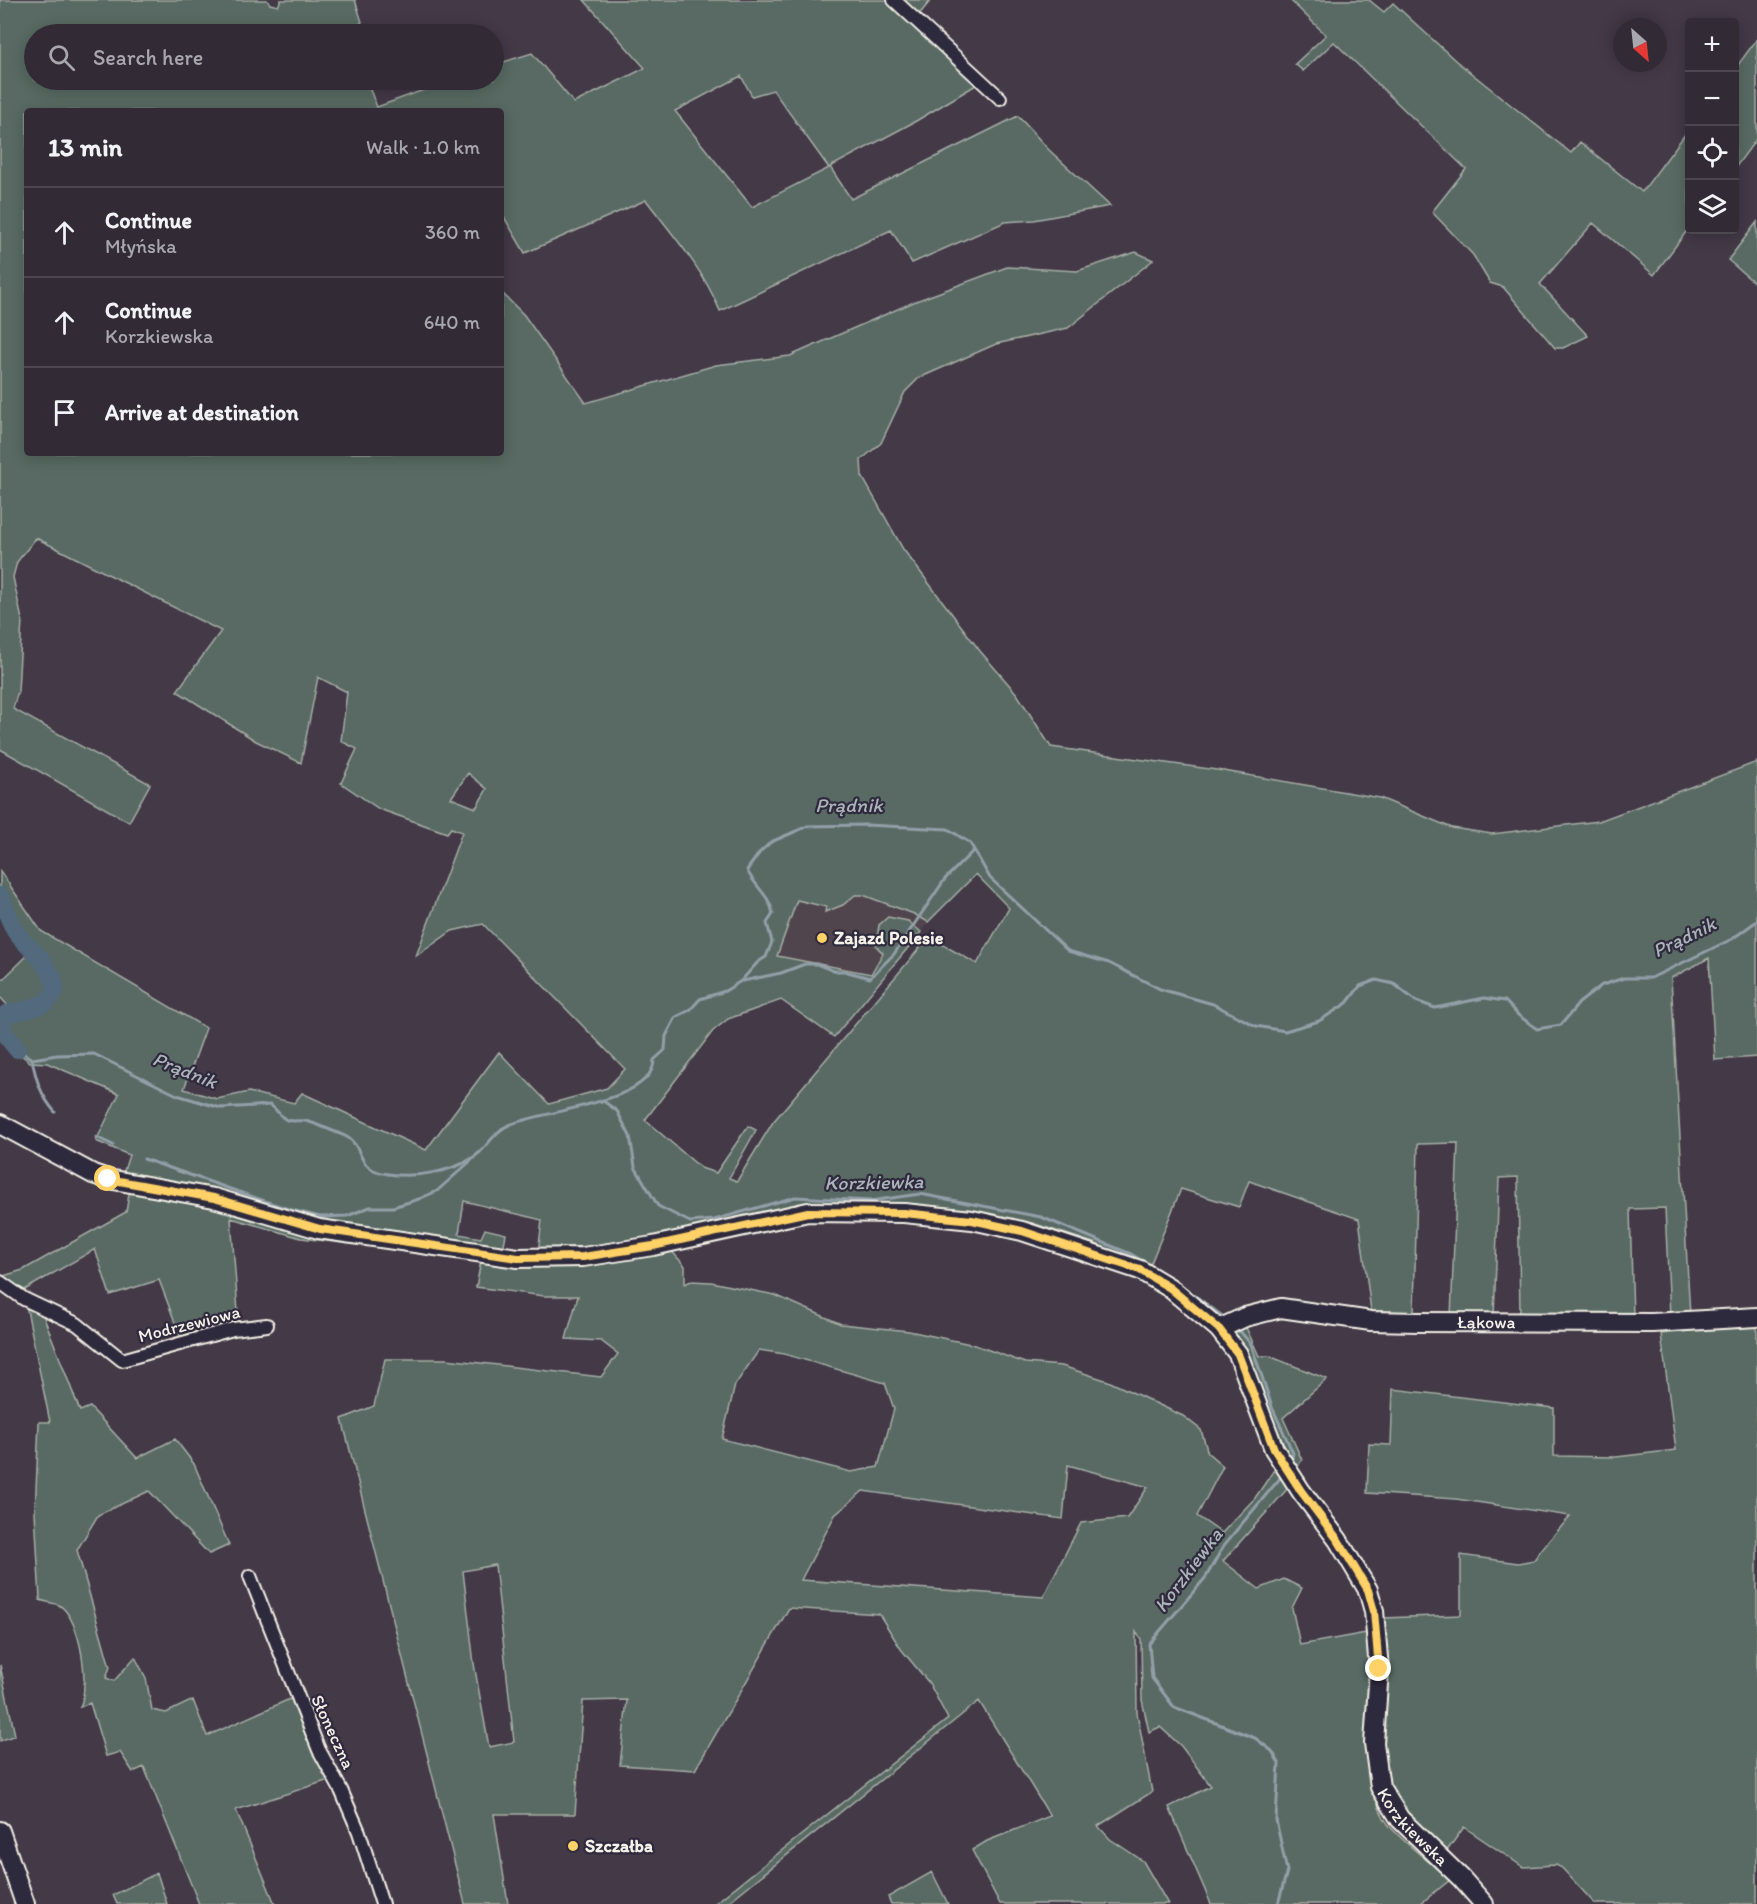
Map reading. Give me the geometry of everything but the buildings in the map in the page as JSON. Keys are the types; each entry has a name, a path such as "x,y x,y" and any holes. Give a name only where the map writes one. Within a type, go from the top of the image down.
{"street":[{"path":"894,0 1000,98"},
{"name":"Korzkiewska","path":"0,1124 93,1174 108,1179 214,1198 320,1229 518,1258 583,1257 653,1246 808,1212 904,1213 972,1220 1052,1239 1140,1270 1170,1288 1219,1329 1238,1354 1247,1372 1274,1449 1301,1491 1338,1540 1368,1590 1374,1611 1379,1669 1374,1743 1380,1787 1400,1819 1484,1904"},
{"name":"Modrzewiowa","path":"0,1282 24,1299 77,1324 122,1360 232,1329 267,1325"},
{"name":"Łąkowa","path":"1219,1329 1245,1317 1281,1308 1371,1321 1452,1323 1652,1323 1757,1317"},
{"name":"Słoneczna","path":"250,1576 319,1750 341,1790 359,1832 382,1904"},
{"path":"0,1831 25,1904"}],"shaded area":[{"path":"843,850 915,914 928,922 921,932 908,921 883,952 871,974 776,956 803,884"}],"green space":[{"path":"0,0 267,0 270,4 278,6 281,0 355,0 362,22 359,24 24,24 24,90 370,90 377,107 424,90 504,90 504,62 532,53 574,103 645,68 584,0 931,0 918,16 986,79 916,121 830,167 851,199 1018,116 1049,150 1110,206 1034,220 1005,222 912,263 891,230 720,311 696,267 646,200 525,253 504,217 504,108 24,108 24,456 504,456 504,295 524,315 586,403 716,365 790,356 916,301 1007,267 1077,271 1136,252 1153,260 1068,328 996,344 919,378 905,392 881,443 861,460 862,476 903,549 980,651 1017,694 1051,747 1224,771 1380,798 1452,828 1492,834 1599,821 1757,762 1757,1057 1715,1060 1709,958 1671,978 1690,1315 1670,1316 1665,1208 1630,1209 1633,1318 1520,1318 1518,1177 1499,1178 1494,1318 1451,1317 1458,1143 1418,1144 1414,1312 1371,1311 1359,1219 1249,1181 1239,1207 1181,1189 1149,1268 1094,1243 1032,1223 962,1210 824,1206 585,1254 538,1253 542,1220 464,1201 459,1234 481,1238 485,1229 506,1234 503,1250 297,1218 122,1177 129,1155 96,1141 119,1094 47,1063 30,1062 11,1047 0,1032 0,1013 10,1008 0,997 0,982 28,955 0,915 0,871 41,931 206,1028 184,1089 217,1099 249,1092 294,1103 302,1093 426,1150 499,1052 549,1104 607,1088 625,1069 483,924 452,931 416,956 462,832 451,828 447,833 379,809 341,783 357,749 341,741 347,692 318,677 301,763 256,741 177,691 221,631 36,538 17,562 13,577 22,620 18,691 13,709 150,784 129,822 0,749","holes":["741,76 752,96 773,90 829,168 752,207 675,111","468,773 487,789 476,808 451,798","976,874 1009,908 977,964 929,937 773,1122 737,1181 729,1178 756,1130 748,1126 716,1173 701,1168 645,1120 713,1031 728,1019 781,1000 834,1037 921,932 908,921 888,917 879,925 876,946 883,953 871,974 777,956 797,900 826,907 825,912 843,905 855,895 863,895 914,914 928,922"]},
{"path":"1290,0 1369,0 1384,12 1393,3 1456,61 1571,153 1580,142 1642,192 1685,134 1685,233 1654,275 1593,223 1540,284 1588,336 1563,348 1555,348 1503,287 1490,283 1473,255 1432,212 1466,169 1334,42 1303,71 1295,64 1326,35"},
{"path":"1757,39 1757,138 1739,163 1739,72 1739,64"},
{"path":"1757,222 1757,285 1728,260"},
{"path":"130,1188 376,1244 375,1247 301,1238 231,1218 239,1325 181,1338 159,1280 110,1295 95,1249 21,1292 0,1277 23,1270 126,1212"},
{"path":"669,1248 685,1266 685,1284 691,1281 711,1282 775,1295 841,1324 909,1331 975,1345 1025,1363 1062,1366 1108,1381 1183,1416 1201,1430 1208,1453 1223,1466 1197,1516 1222,1533 1255,1498 1276,1467 1290,1486 1223,1561 1259,1589 1284,1579 1302,1588 1292,1608 1300,1645 1372,1632 1367,1731 1372,1784 1388,1824 1409,1846 1450,1880 1420,1904 1211,1904 1169,1807 1211,1786 1181,1746 1160,1727 1149,1732 1142,1700 1141,1639 1136,1632 1137,1713 1152,1792 1098,1826 1110,1839 1143,1861 1168,1904 1000,1904 972,1850 987,1841 1050,1816 979,1701 726,1904 714,1904 948,1719 929,1683 901,1649 879,1614 789,1608 695,1770 620,1765 627,1700 583,1701 575,1814 494,1814 508,1904 465,1904 342,1419 374,1406 385,1359 446,1359 601,1377 618,1354 601,1341 566,1339 578,1296 544,1296 476,1287 481,1261","holes":["759,1350 784,1354 885,1383 894,1409 878,1467 851,1472 722,1439 735,1385","1068,1465 1148,1487 1127,1518 1081,1523 1043,1597 801,1580 835,1515 863,1491 1063,1519","495,1565 514,1742 489,1747 474,1664 463,1571"]},
{"path":"26,1305 43,1315 80,1411 90,1407 137,1458 175,1439 194,1464 229,1545 209,1554 149,1491 98,1515 77,1550 110,1667 106,1678 114,1681 135,1657 146,1678 152,1710 166,1713 193,1700 207,1736 292,1698 329,1780 236,1810 275,1904 199,1904 144,1767 133,1772 120,1752 106,1756 90,1703 80,1707 83,1697 84,1669 73,1623 67,1612 59,1605 40,1600 35,1512 39,1422 50,1422"},
{"path":"1244,1323 1259,1356 1269,1356 1327,1379 1283,1418 1302,1460 1296,1469 1279,1435 1252,1364 1233,1331"},
{"path":"1757,1324 1757,1904 1595,1904 1562,1868 1556,1865 1523,1867 1464,1827 1446,1852 1403,1810 1386,1779 1383,1755 1383,1618 1461,1615 1461,1555 1518,1563 1534,1560 1570,1516 1456,1499 1367,1493 1369,1444 1391,1445 1393,1389 1554,1408 1554,1456 1616,1457 1676,1450 1661,1334"},
{"path":"0,1665 15,1735 0,1741"},
{"path":"932,1872 948,1904 891,1904 888,1897"},
{"path":"157,1873 167,1904 117,1904 113,1895"}],"waterway":[{"name":"Prądnik","path":"17,1049 32,1059 57,1055 94,1054 177,1095 221,1108 270,1105 287,1120 308,1122 347,1137 357,1147 365,1163 377,1171 411,1175 448,1169 470,1160 504,1127 616,1096 636,1086 649,1075 654,1060 665,1050 666,1036 676,1017 690,1010 700,999 725,991 741,981 758,962 766,957 772,942 767,923 773,914 769,901 747,870 760,852 771,842 808,826 866,825 948,829 970,843 990,878 1068,951 1109,963 1160,989 1213,1004 1256,1026 1285,1031 1319,1021 1347,1003 1360,986 1376,980 1394,984 1416,1001 1435,1008 1484,998 1505,1001 1518,1015 1537,1029 1561,1025 1579,1003 1602,985 1624,978 1651,978 1732,939 1757,921"},
{"path":"743,981 781,973 805,964 817,964 834,971 844,971 870,978 894,954 945,879 974,850"},
{"name":"Prądnik","path":"0,896 15,931 46,966 55,989 46,1002 6,1014 1,1019 4,1033 17,1049"},
{"path":"32,1059 40,1087 55,1112"},
{"name":"Korzkiewka","path":"602,1100 617,1111 630,1136 635,1167 658,1206 690,1222 714,1220 795,1197 870,1201 920,1194 1041,1217 1131,1254 1149,1265"},
{"path":"96,1137 113,1145"},
{"path":"144,1159 288,1209 320,1217 347,1216 370,1207 393,1207 419,1199 437,1191 474,1158"},
{"name":"Korzkiewka","path":"1175,1281 1225,1318"},
{"name":"Korzkiewka","path":"1238,1329 1251,1344 1272,1407 1293,1453 1291,1463"},
{"name":"Korzkiewka","path":"1278,1904 1287,1871 1276,1820 1279,1763 1272,1751 1255,1738 1174,1707 1152,1678 1149,1644 1206,1577 1224,1545 1281,1477"}],"place":[{"name":"Zajazd Polesie","path":"822,938"},
{"name":"Szczałba","path":"573,1846"}],"route":[{"path":"108,1179 214,1198 320,1229 518,1258 583,1257 653,1246 808,1212 904,1213 972,1220 1022,1231 1052,1239 1140,1270 1170,1288 1219,1329 1238,1354 1247,1372 1274,1449 1301,1491 1322,1516 1368,1590 1374,1611 1379,1669"}]}
